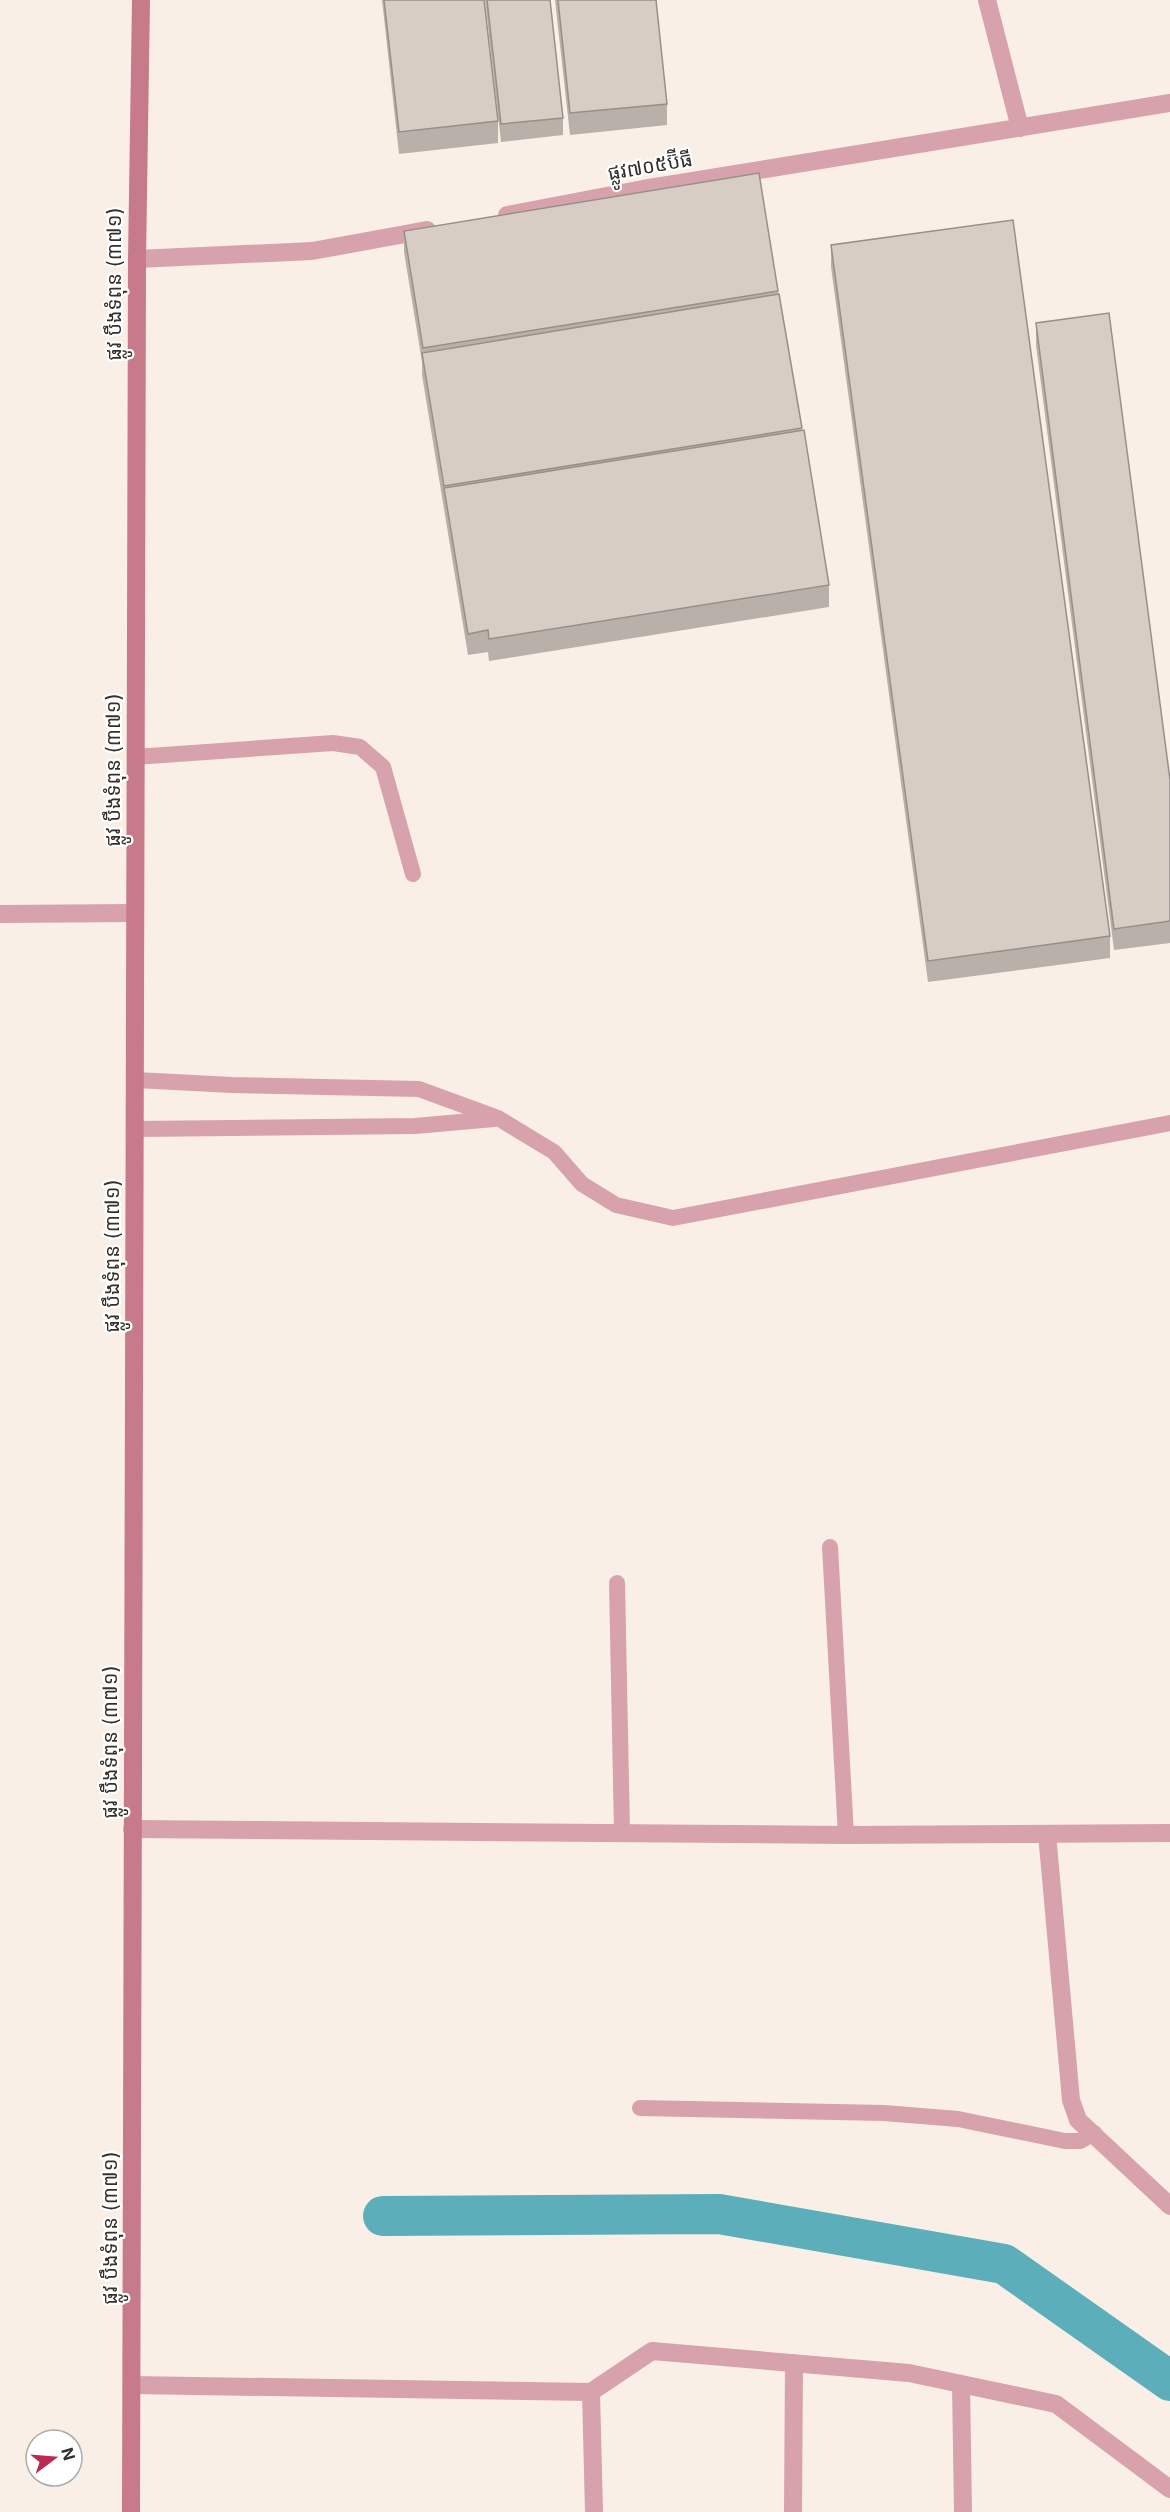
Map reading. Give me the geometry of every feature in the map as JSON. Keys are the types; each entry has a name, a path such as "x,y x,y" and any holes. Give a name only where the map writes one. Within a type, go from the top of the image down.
{"main road":[{"name":"ផ្លូវ បឹងទំពុន (៣៧១)","path":"131,2512 135,758 137,260 141,0"}],"street":[{"path":"987,0 1020,128"},
{"name":"ផ្លូវ៧០៥ប៊ីធី","path":"495,217 643,189 1170,104"},
{"path":"137,260 312,251 449,225"},
{"path":"0,914 135,913"},
{"path":"132,1828 846,1835 1170,1833"},
{"path":"1047,1834 1071,2100 1078,2120 1170,2206"},
{"path":"133,2385 591,2392 652,2351 909,2373 1056,2404 1170,2489"},
{"path":"793,2512 794,2363"},
{"path":"961,2384 963,2512"},
{"path":"591,2392 594,2512"}],"lane":[{"path":"135,758 333,743 360,747 382,767 413,874"},
{"path":"136,1080 232,1085 419,1089 498,1118 554,1152 582,1184 616,1205 673,1218 1170,1124"},
{"path":"135,1129 415,1126 498,1118"},
{"path":"830,1547 846,1835"},
{"path":"616,1583 622,1832"},
{"path":"640,2108 884,2112 958,2119 1065,2141 1080,2141 1094,2133"}],"building":[{"path":"384,0 484,0 498,121 399,132"},
{"path":"487,0 550,0 563,118 501,124"},
{"path":"558,0 656,0 667,104 570,113"},
{"path":"759,173 778,291 423,348 404,231"},
{"path":"1013,220 1110,936 928,961 831,245"},
{"path":"779,294 802,428 444,486 422,353"},
{"path":"1109,313 1170,780 1170,921 1114,929 1036,323"},
{"path":"804,430 829,585 489,639 488,630 468,634 444,488"}],"waterway":[{"path":"383,2216 719,2214 1004,2264 1170,2381"}]}
